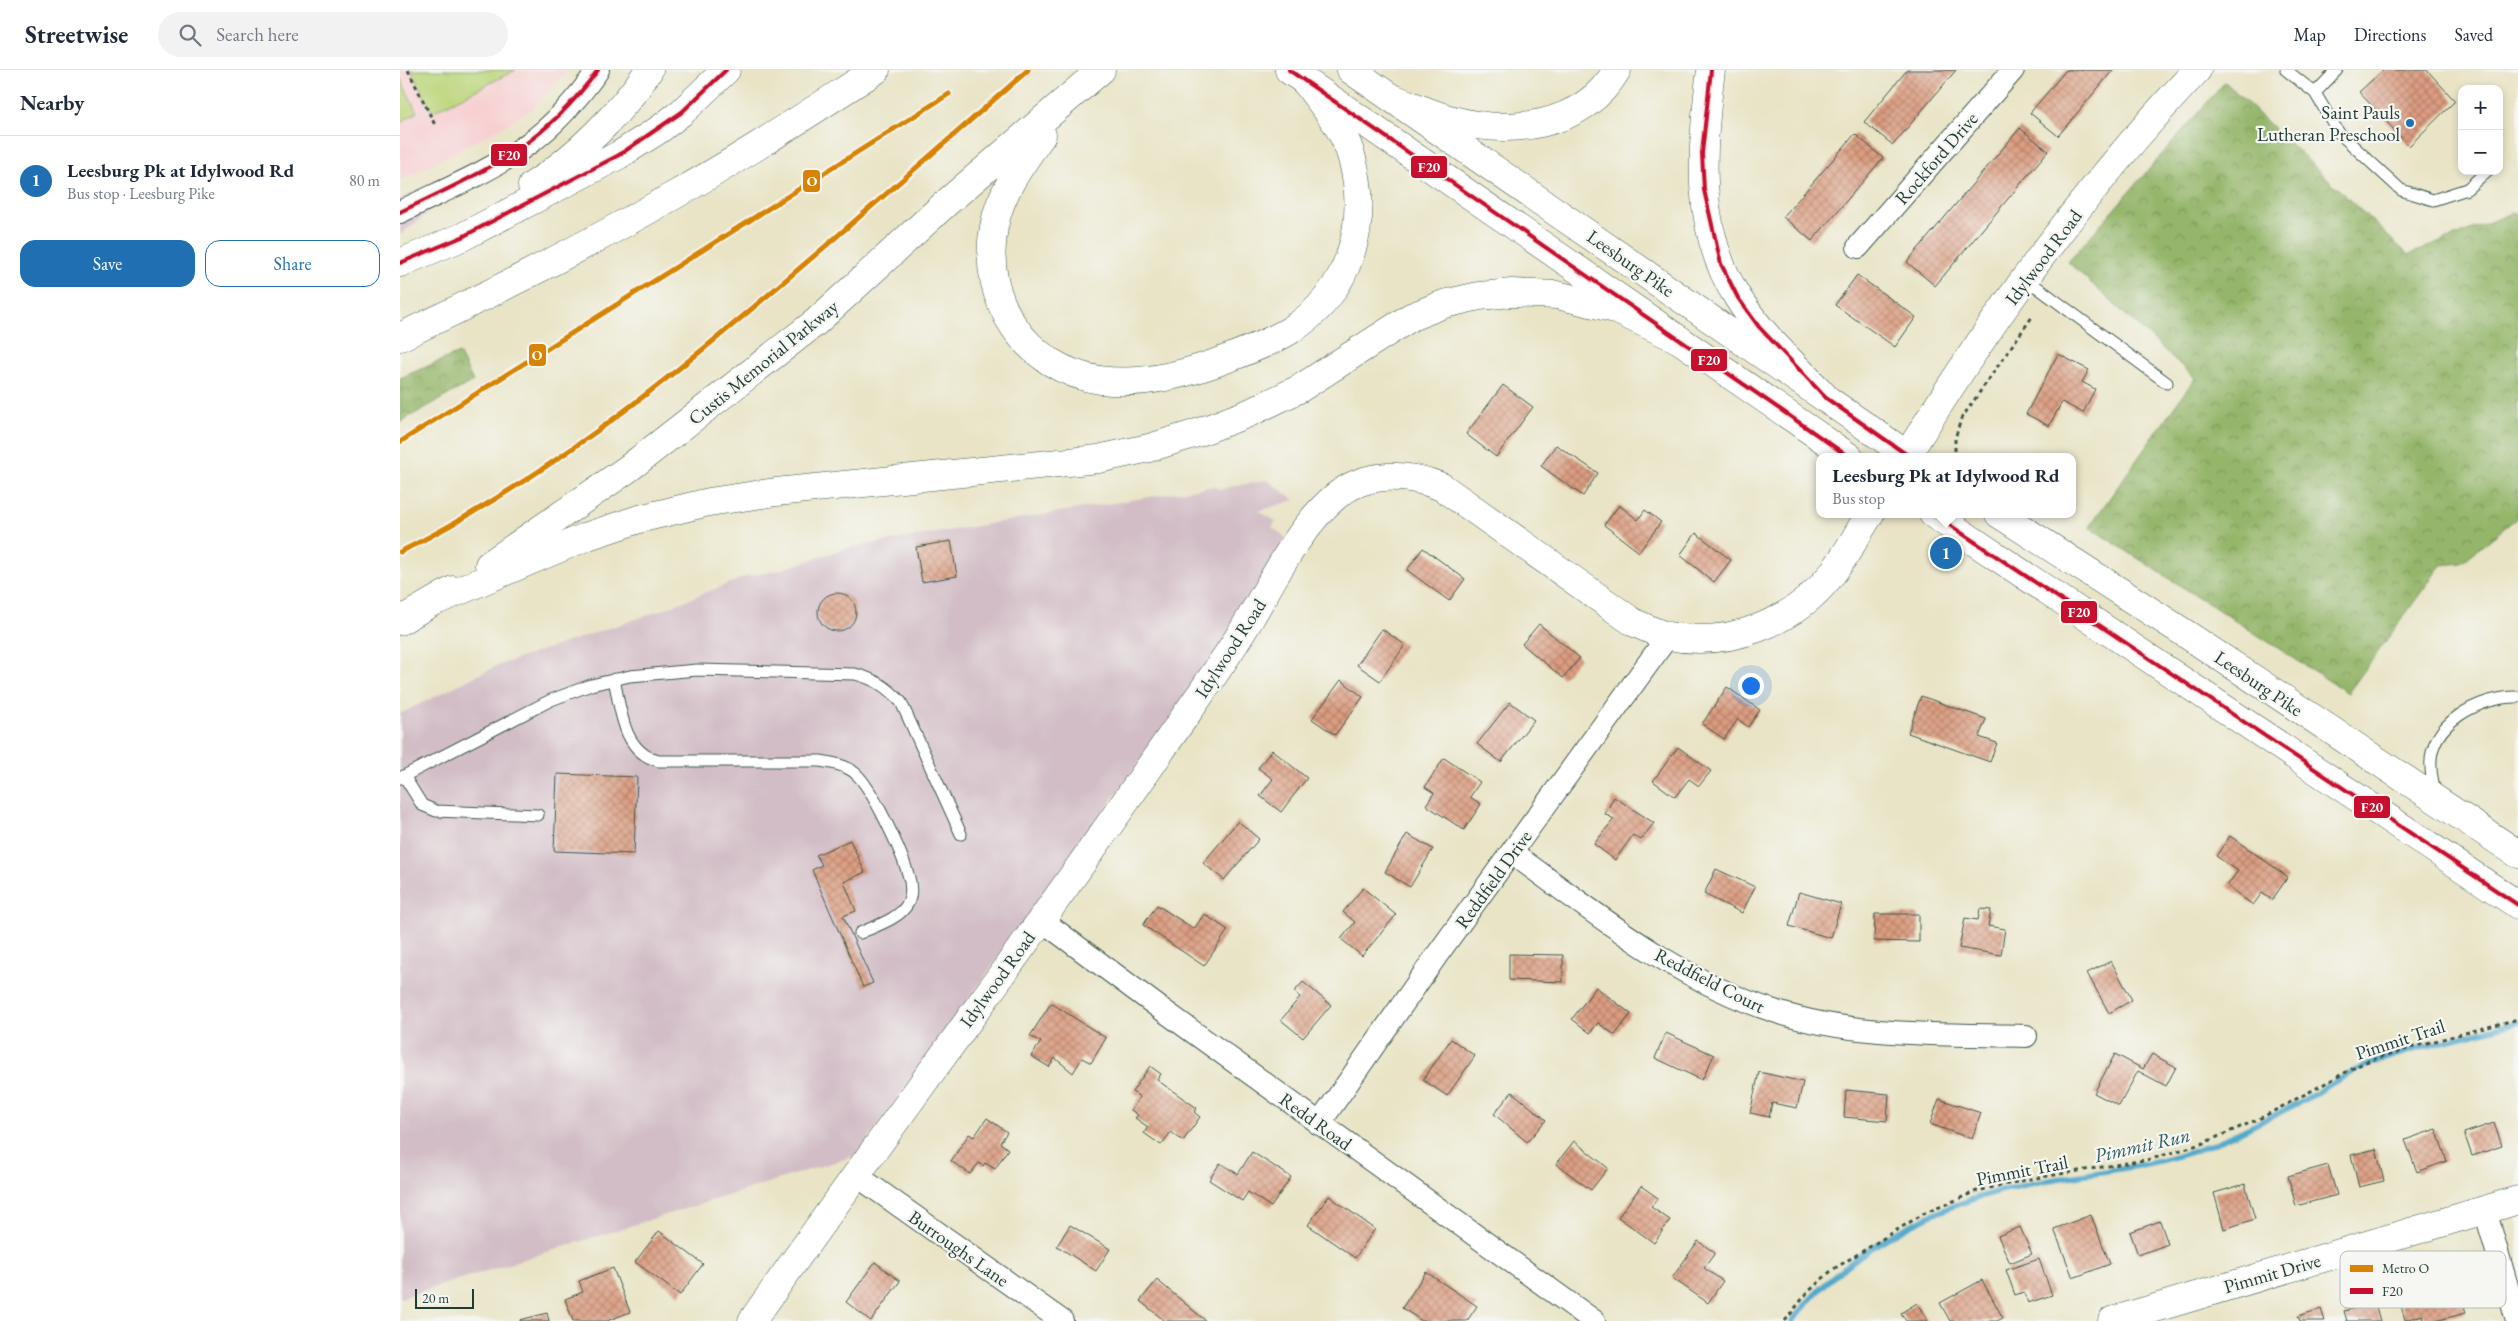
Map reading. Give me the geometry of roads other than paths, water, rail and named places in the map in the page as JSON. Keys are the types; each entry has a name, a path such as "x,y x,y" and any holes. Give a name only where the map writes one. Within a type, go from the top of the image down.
{"main road":[{"path":"407,259 456,227 519,194 552,171 620,109 649,70"},
{"path":"407,259 462,237 619,155 660,129 682,112 726,70"},
{"path":"400,337 567,255 666,201 772,137 876,70"},
{"name":"Custis Memorial Parkway","path":"400,621 438,600 621,474 714,404 816,322 945,204 1101,70"},
{"name":"Leesburg Pike","path":"1351,70 1904,453"},
{"path":"1392,98 1450,119 1499,127 1534,125 1556,120 1577,110 1597,96 1617,70"},
{"path":"1711,70 1702,153 1704,190 1720,264 1738,298 1759,326 1826,398"},
{"name":"Idylwood Road","path":"1910,453 1990,327 2094,189 2197,70"},
{"path":"1071,96 1019,168 1003,198 994,226 992,243 993,280 1000,305 1012,327 1029,347 1043,357 1075,374 1100,380 1127,382 1164,377 1203,368 1247,352 1289,331 1311,315 1330,294 1345,271 1354,248 1359,224 1359,198 1351,154 1335,123 1296,75"},
{"name":"Leesburg Pike","path":"1296,75 1843,453"},
{"path":"438,600 588,536 639,519 709,502 776,492 1098,459 1149,448 1197,433 1249,413 1299,389 1411,317 1444,304 1478,296 1512,293 1557,295 1615,309 1680,340"},
{"name":"Idylwood Road","path":"752,1321 1132,792 1239,637 1299,540 1324,507 1339,494 1357,484 1378,477 1401,476 1423,480 1442,487 1633,622 1668,636 1693,639 1717,639 1745,633 1793,611 1814,595 1831,575 1867,518"},
{"path":"1940,518 2518,905"},
{"name":"Leesburg Pike","path":"2006,518 2190,636 2437,802 2518,854"},
{"name":"Pimmit Drive","path":"2360,1251 2518,1200"},
{"name":"Pimmit Drive","path":"2112,1321 2173,1312 2340,1257"}],"street":[{"path":"400,212 496,164 527,145 556,122 582,93 598,70"},
{"name":"Rockford Drive","path":"1858,247 2013,70"},
{"name":"Reddfield Drive","path":"1319,1124 1437,955 1668,636"},
{"name":"Reddfield Court","path":"1512,853 1636,942 1700,979 1739,998 1775,1012 1868,1029 2026,1036"},
{"name":"Redd Road","path":"1040,919 1319,1124 1594,1321"},
{"name":"Burroughs Lane","path":"856,1175 1062,1321"},
{"path":"2485,1210 2497,1251"},
{"path":"2506,1283 2517,1321"}],"lane":[{"path":"2286,70 2315,93 2339,133 2400,190 2432,200 2467,189 2483,175"},
{"path":"2315,93 2337,70"},
{"path":"2026,279 2167,383"},
{"path":"538,815 436,811 422,805 402,777 551,700 591,685 614,679 672,671 855,674 873,678 888,688 901,702 961,834"},
{"path":"614,679 624,726 637,751 647,758 659,761 820,761 854,771 871,791 908,874 911,887 910,897 900,913 860,933"},
{"path":"2437,802 2430,767 2435,742 2464,711 2484,702 2518,697"}],"waterway":[{"name":"Pimmit Run","path":"1792,1321 1840,1271 1868,1250 1930,1216 1997,1192 2030,1184 2160,1161 2182,1155 2203,1148 2259,1123 2368,1065 2423,1047 2518,1022"}],"metro line":[{"name":"O","path":"400,552 452,525 502,495 551,463 645,395 812,258 1028,70"},
{"name":"O","path":"400,442 949,94"}],"place":[{"name":"Saint Pauls Lutheran Preschool","path":"2410,123"},
{"name":"Leesburg Pk at Idylwood Rd","path":"1946,553"}]}
